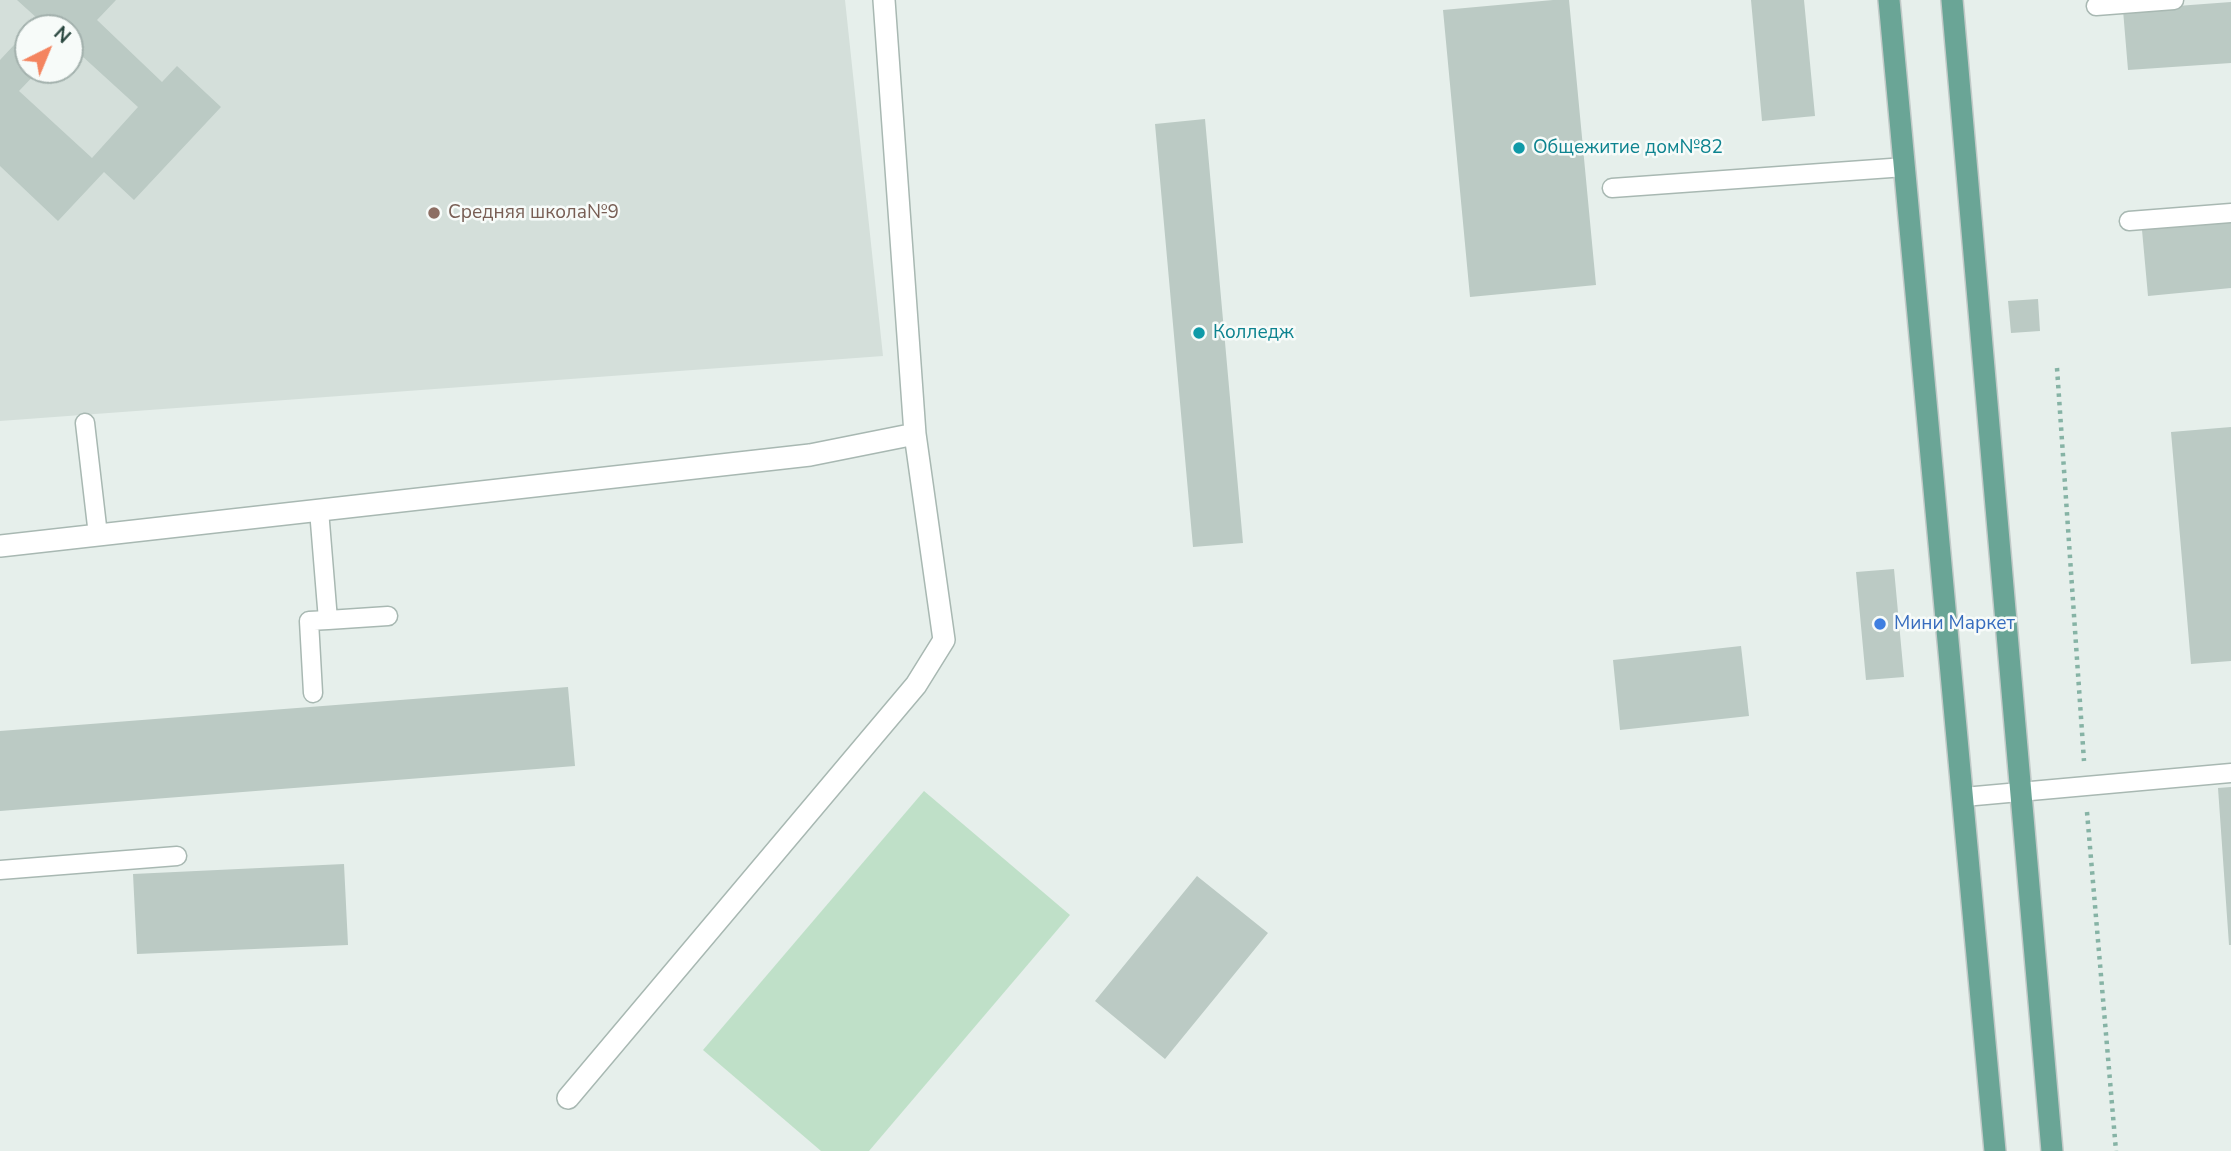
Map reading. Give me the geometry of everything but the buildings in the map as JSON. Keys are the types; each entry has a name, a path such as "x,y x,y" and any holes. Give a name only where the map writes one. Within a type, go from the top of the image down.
{"main road":[{"path":"1889,0 1996,1151"},
{"path":"1952,0 2052,1151"}],"street":[{"path":"568,1098 916,685 944,640 915,433 884,0"},
{"path":"0,546 810,455 915,433"}],"lane":[{"path":"2096,6 2174,0"},
{"path":"1612,188 1905,167"},
{"path":"2129,221 2231,213"},
{"path":"85,423 97,535"},
{"path":"319,510 328,620"},
{"path":"313,693 309,621 388,616"},
{"path":"1964,797 2231,773"},
{"path":"0,870 177,856"}],"shaded area":[{"name":"Средняя школа№9","path":"0,0 845,0 883,356 0,421"}],"green space":[{"path":"924,791 1070,915 869,1151 821,1151 703,1050"}],"place":[{"name":"Общежитие дом№82","path":"1519,148"},
{"name":"Средняя школа№9","path":"434,213"},
{"name":"Колледж","path":"1199,333"},
{"name":"Мини Маркет","path":"1880,624"}]}
